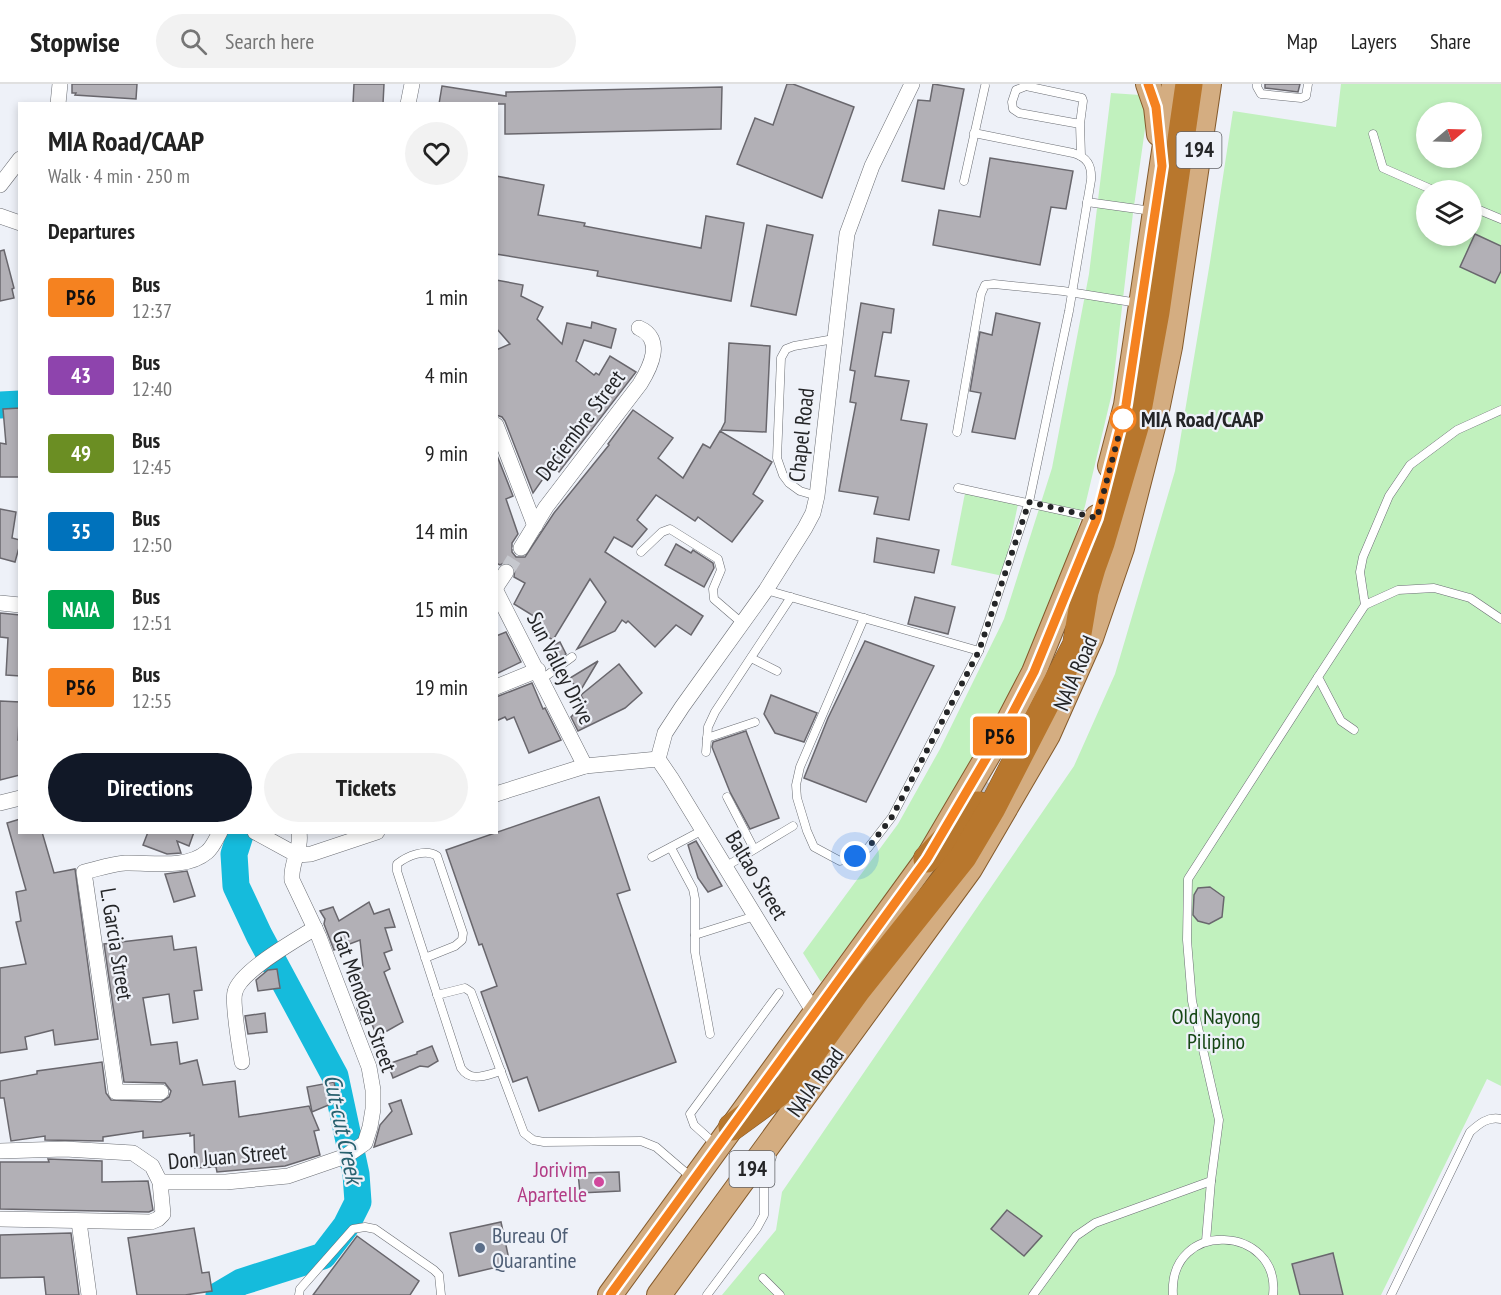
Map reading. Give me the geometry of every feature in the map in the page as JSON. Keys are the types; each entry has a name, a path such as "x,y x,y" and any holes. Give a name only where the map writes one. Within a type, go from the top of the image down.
{"highway":[{"path":"725,1137 788,1086 849,1000 963,857 992,808 1076,645 1099,530 1135,427 1156,312 1189,84"},
{"path":"927,859 984,794 1045,679 1085,592"}],"main road":[{"path":"1148,84 1156,107 1162,166"},
{"name":"NAIA Road","path":"610,1295 927,859 1010,718 1034,672 1099,530 1126,405 1174,84"},
{"name":"NAIA Road","path":"659,1295 970,869 1048,735 1091,638 1122,548 1156,415 1170,347 1209,84"}],"street":[{"path":"58,102 60,84"},
{"path":"408,102 412,84"},
{"name":"Chapel Road","path":"658,759 665,733 766,590 806,528 813,513 817,496 848,234 872,166 912,84"},
{"path":"0,185 18,162"},
{"path":"0,216 18,222"},
{"name":"Deciembre Street","path":"521,548 546,507 650,368 653,362 653,346 648,335 639,328"},
{"path":"498,430 535,526"},
{"path":"498,586 506,572"},
{"name":"Sun Valley Drive","path":"498,593 585,766"},
{"path":"0,603 18,605"},
{"path":"498,686 540,675"},
{"path":"498,793 585,766 658,759"},
{"name":"Baltao Street","path":"658,759 815,1014"},
{"path":"0,803 18,798"},
{"name":"L. Garcia Street","path":"161,1092 116,1092 84,872 123,863 153,865 193,859 208,851 219,834"},
{"path":"259,834 297,855 311,854 371,834"},
{"name":"Gat Mendoza Street","path":"299,834 301,845 291,871 292,880 315,928 369,1067 373,1090 373,1109 365,1143 346,1156"},
{"path":"242,1062 234,993 241,980 315,928"},
{"path":"0,1151 65,1149 133,1153 152,1166 160,1182"},
{"name":"Don Juan Street","path":"0,1220 151,1222 158,1220 164,1214 160,1182 226,1182 288,1176 346,1156"},
{"path":"79,1222 89,1295"}],"lane":[{"path":"1257,84 1261,94 1301,98 1306,96 1308,84"},
{"path":"964,181 985,86"},
{"path":"1080,124 1019,113 1013,109 1012,102 1016,90 1026,86 1078,96 1083,101 1080,124 1081,156"},
{"path":"864,618 800,767 796,785 797,798 814,847 840,861 868,848 892,817 979,651 1029,502 1088,202 1092,171 1091,166 1081,156 974,133"},
{"path":"1373,134 1383,168 1416,183"},
{"path":"1088,202 1156,212"},
{"path":"1482,211 1501,219"},
{"path":"957,432 981,294 985,285 1071,292 1142,304"},
{"path":"817,496 800,491 789,483 783,475 777,458 781,358 786,350 794,346 834,339"},
{"path":"1365,605 1360,572 1363,557 1389,496 1410,465 1457,430 1501,410"},
{"path":"958,488 1029,502 1099,530"},
{"path":"641,552 662,532 670,529 718,559 722,570 713,589 714,599 743,624"},
{"path":"1206,1241 1210,1181 1219,1120 1192,1001 1187,940 1188,879 1365,605 1398,590 1434,588 1470,598 1501,619"},
{"path":"766,590 979,651"},
{"path":"706,752 708,727 715,711 791,597"},
{"path":"540,675 572,657"},
{"path":"751,658 777,671"},
{"path":"1318,677 1341,721 1354,730"},
{"path":"707,738 755,722"},
{"path":"727,797 754,849"},
{"path":"725,867 793,826"},
{"path":"652,857 703,830"},
{"path":"671,848 693,889 695,952 710,1034"},
{"path":"425,958 454,946 462,940 463,933 436,856 426,852 403,859 397,864 397,872 436,995 465,1074 472,1078 501,1071"},
{"path":"695,935 755,916"},
{"path":"436,995 465,988 471,992 524,1133 533,1140 544,1142 640,1141 656,1147 694,1180"},
{"path":"725,1137 696,1127 690,1120 690,1114 779,993"},
{"path":"1391,1295 1470,1132 1481,1123 1495,1117 1501,1119"},
{"path":"707,1295 757,1228 764,1215 764,1177 784,1125"},
{"path":"1033,1295 1076,1236 1095,1223 1210,1181"},
{"path":"299,1295 300,1289 354,1229 365,1227 375,1229 434,1270 439,1275 441,1295"},
{"path":"1173,1295 1172,1284 1177,1267 1188,1252 1206,1241 1219,1239 1236,1240 1252,1248 1264,1261 1271,1275 1273,1295"},
{"path":"763,1278 780,1295"}],"green space":[{"name":"Old Nayong Pilipino","path":"1341,84 1501,84 1501,1086 1487,1079 1381,1295 722,1295 776,1230 782,1192 1074,766 1115,674 1175,471 1233,111 1336,127"},
{"path":"1111,93 1140,95 1147,115 1112,393 1085,506 1065,568 1025,667 988,740 927,839 821,982 803,953 898,824 940,749 1004,619 1052,468 1089,274"},
{"path":"965,493 1018,504 1003,576 951,565"}],"building":[{"path":"72,84 137,84 136,99 75,95 76,93 72,93"},
{"path":"354,84 384,84 383,102 353,102"},
{"path":"787,84 793,84 854,107 822,198 737,164 755,118 773,125"},
{"path":"933,84 964,89 944,189 902,181 918,100 930,101"},
{"path":"1265,84 1300,84 1298,92 1265,88"},
{"path":"442,86 506,96 506,92 722,87 721,129 505,134 505,104 439,102"},
{"path":"990,158 1073,171 1066,209 1051,207 1040,265 933,245 939,210 980,217"},
{"path":"498,176 544,185 538,215 585,223 584,226 701,248 706,216 744,223 731,301 597,276 598,271 498,254"},
{"path":"767,225 813,235 796,315 751,306"},
{"path":"1482,237 1501,246 1501,271 1495,283 1460,267 1470,246 1482,246"},
{"path":"4,250 14,288 12,289 14,298 0,301 0,251"},
{"path":"498,280 523,285 521,296 543,307 537,319 562,344 567,323 591,328 592,322 616,329 611,348 584,340 576,361 594,375 596,373 599,375 610,356 636,372 559,472 552,466 533,493 505,421 498,416 498,349 510,344 498,330"},
{"path":"861,303 894,309 891,333 883,332 875,376 909,381 901,420 927,424 909,520 874,514 878,497 839,491 856,403 850,402 855,371 850,370"},
{"path":"996,313 1040,323 1015,439 972,432 981,393 970,391 980,332 992,335"},
{"path":"729,343 770,346 766,432 721,430 725,422"},
{"path":"18,408 18,477 0,477 0,443 6,444 3,409"},
{"path":"633,410 673,438 658,458 683,478 703,444 710,448 720,431 772,462 753,494 763,501 732,542 698,517 695,521 656,495 637,520 647,529 632,547 614,537 605,552 703,616 691,635 676,625 655,647 628,621 626,623 622,620 615,631 577,649 606,602 590,579 553,640 531,627 537,618 514,604 525,583 514,577 515,568 506,562 498,564 498,458 513,496 506,499 518,534 512,543 512,552 516,557 525,557 554,513"},
{"path":"0,509 16,512 12,538 18,540 18,551 15,562 0,558"},
{"path":"877,538 939,550 934,573 874,562"},
{"path":"676,544 691,553 693,550 713,563 714,568 704,587 665,565"},
{"path":"915,597 955,607 948,634 908,624"},
{"path":"0,613 18,615 18,676 6,675 8,638 0,637"},
{"path":"506,632 521,662 498,673 498,635"},
{"path":"865,641 934,666 866,802 804,778 828,718"},
{"path":"560,642 566,654 551,662 545,649"},
{"path":"598,661 579,693 570,678"},
{"path":"619,664 642,693 625,708 578,731 571,717 585,703 581,695"},
{"path":"532,683 543,709 545,708 561,740 529,753 514,717 498,720 498,696"},
{"path":"771,695 817,713 804,742 775,733 764,714"},
{"path":"0,701 18,702 18,776 0,780"},
{"path":"746,731 779,818 750,829 730,792 712,747 713,742"},
{"path":"599,797 630,890 617,894 676,1062 539,1111 527,1077 513,1082 481,992 497,986 482,944 479,945 446,850 498,834 498,832"},
{"path":"18,820 18,834 43,834 54,873 75,869 98,1039 55,1045 53,1030 25,1037 27,1049 0,1053 0,968 26,964 16,922 21,921 16,892 26,890 7,823"},
{"path":"147,834 193,834 189,846 177,841 181,853 167,854 143,845"},
{"path":"696,841 722,886 708,892 698,878 688,845"},
{"path":"187,871 195,896 174,902 165,874"},
{"path":"1210,887 1224,897 1222,917 1209,924 1198,921 1193,915 1194,895 1198,888"},
{"path":"369,902 374,914 389,909 395,927 385,928 392,950 384,953 390,969 384,972 403,1022 376,1034 369,1017 361,1020 357,1008 369,1005 358,969 363,967 360,940 334,950 324,924 325,919 320,911 333,907 339,921"},
{"path":"172,936 174,950 196,947 202,990 194,991 198,1019 173,1023 169,994 143,998 151,1045 177,1042 180,1064 197,1060 203,1085 235,1081 239,1117 309,1106 319,1130 314,1131 320,1155 285,1166 217,1172 216,1167 195,1168 194,1135 190,1136 190,1133 143,1138 143,1131 103,1137 103,1141 45,1140 45,1136 11,1141 4,1098 0,1098 0,1081 37,1074 37,1071 102,1062 106,1093 111,1100 161,1102 169,1097 171,1091 165,1083 124,1082 104,944"},
{"path":"277,969 280,988 258,991 256,980 268,970"},
{"path":"265,1013 267,1032 248,1034 245,1016"},
{"path":"432,1046 438,1061 428,1067 420,1066 393,1078 388,1064"},
{"path":"334,1082 338,1101 312,1112 307,1087"},
{"path":"401,1100 412,1134 374,1147 380,1125 392,1111 389,1104"},
{"path":"48,1159 102,1161 102,1182 148,1181 153,1210 149,1212 0,1209 0,1162 49,1162"},
{"name":"Jorivim Apartelle","path":"619,1172 620,1191 580,1193 578,1173"},
{"path":"1007,1210 1042,1236 1024,1256 991,1229"},
{"name":"Bureau Of Quarantine","path":"501,1222 510,1264 459,1276 450,1233"},
{"path":"194,1228 202,1273 209,1272 212,1291 185,1295 137,1295 128,1238"},
{"path":"71,1233 79,1295 46,1295 44,1277 0,1278 0,1235"},
{"path":"357,1236 419,1281 410,1295 313,1295"},
{"path":"1333,1253 1343,1295 1300,1295 1292,1264"}],"waterway":[{"name":"Cut-cut Creek","path":"0,405 18,404"},
{"name":"Cut-cut Creek","path":"219,1295 241,1282 323,1256 346,1226 358,1202 356,1174 335,1076 259,935 236,886 234,854 240,834"}],"tunnel":[{"path":"506,572 521,548"},
{"path":"978,805 989,783"}],"bus line":[{"name":"P56","path":"610,1295 927,859 1010,718 1034,672 1097,518 1126,405 1162,166 1156,107 1148,84"}],"place":[{"name":"MIA Road/CAAP","path":"1123,419"},
{"name":"Jorivim Apartelle","path":"599,1182"},
{"name":"Bureau Of Quarantine","path":"480,1248"}],"route":[{"path":"855,856 868,848 892,817 979,651 1029,502 1097,518 1123,419"}]}
